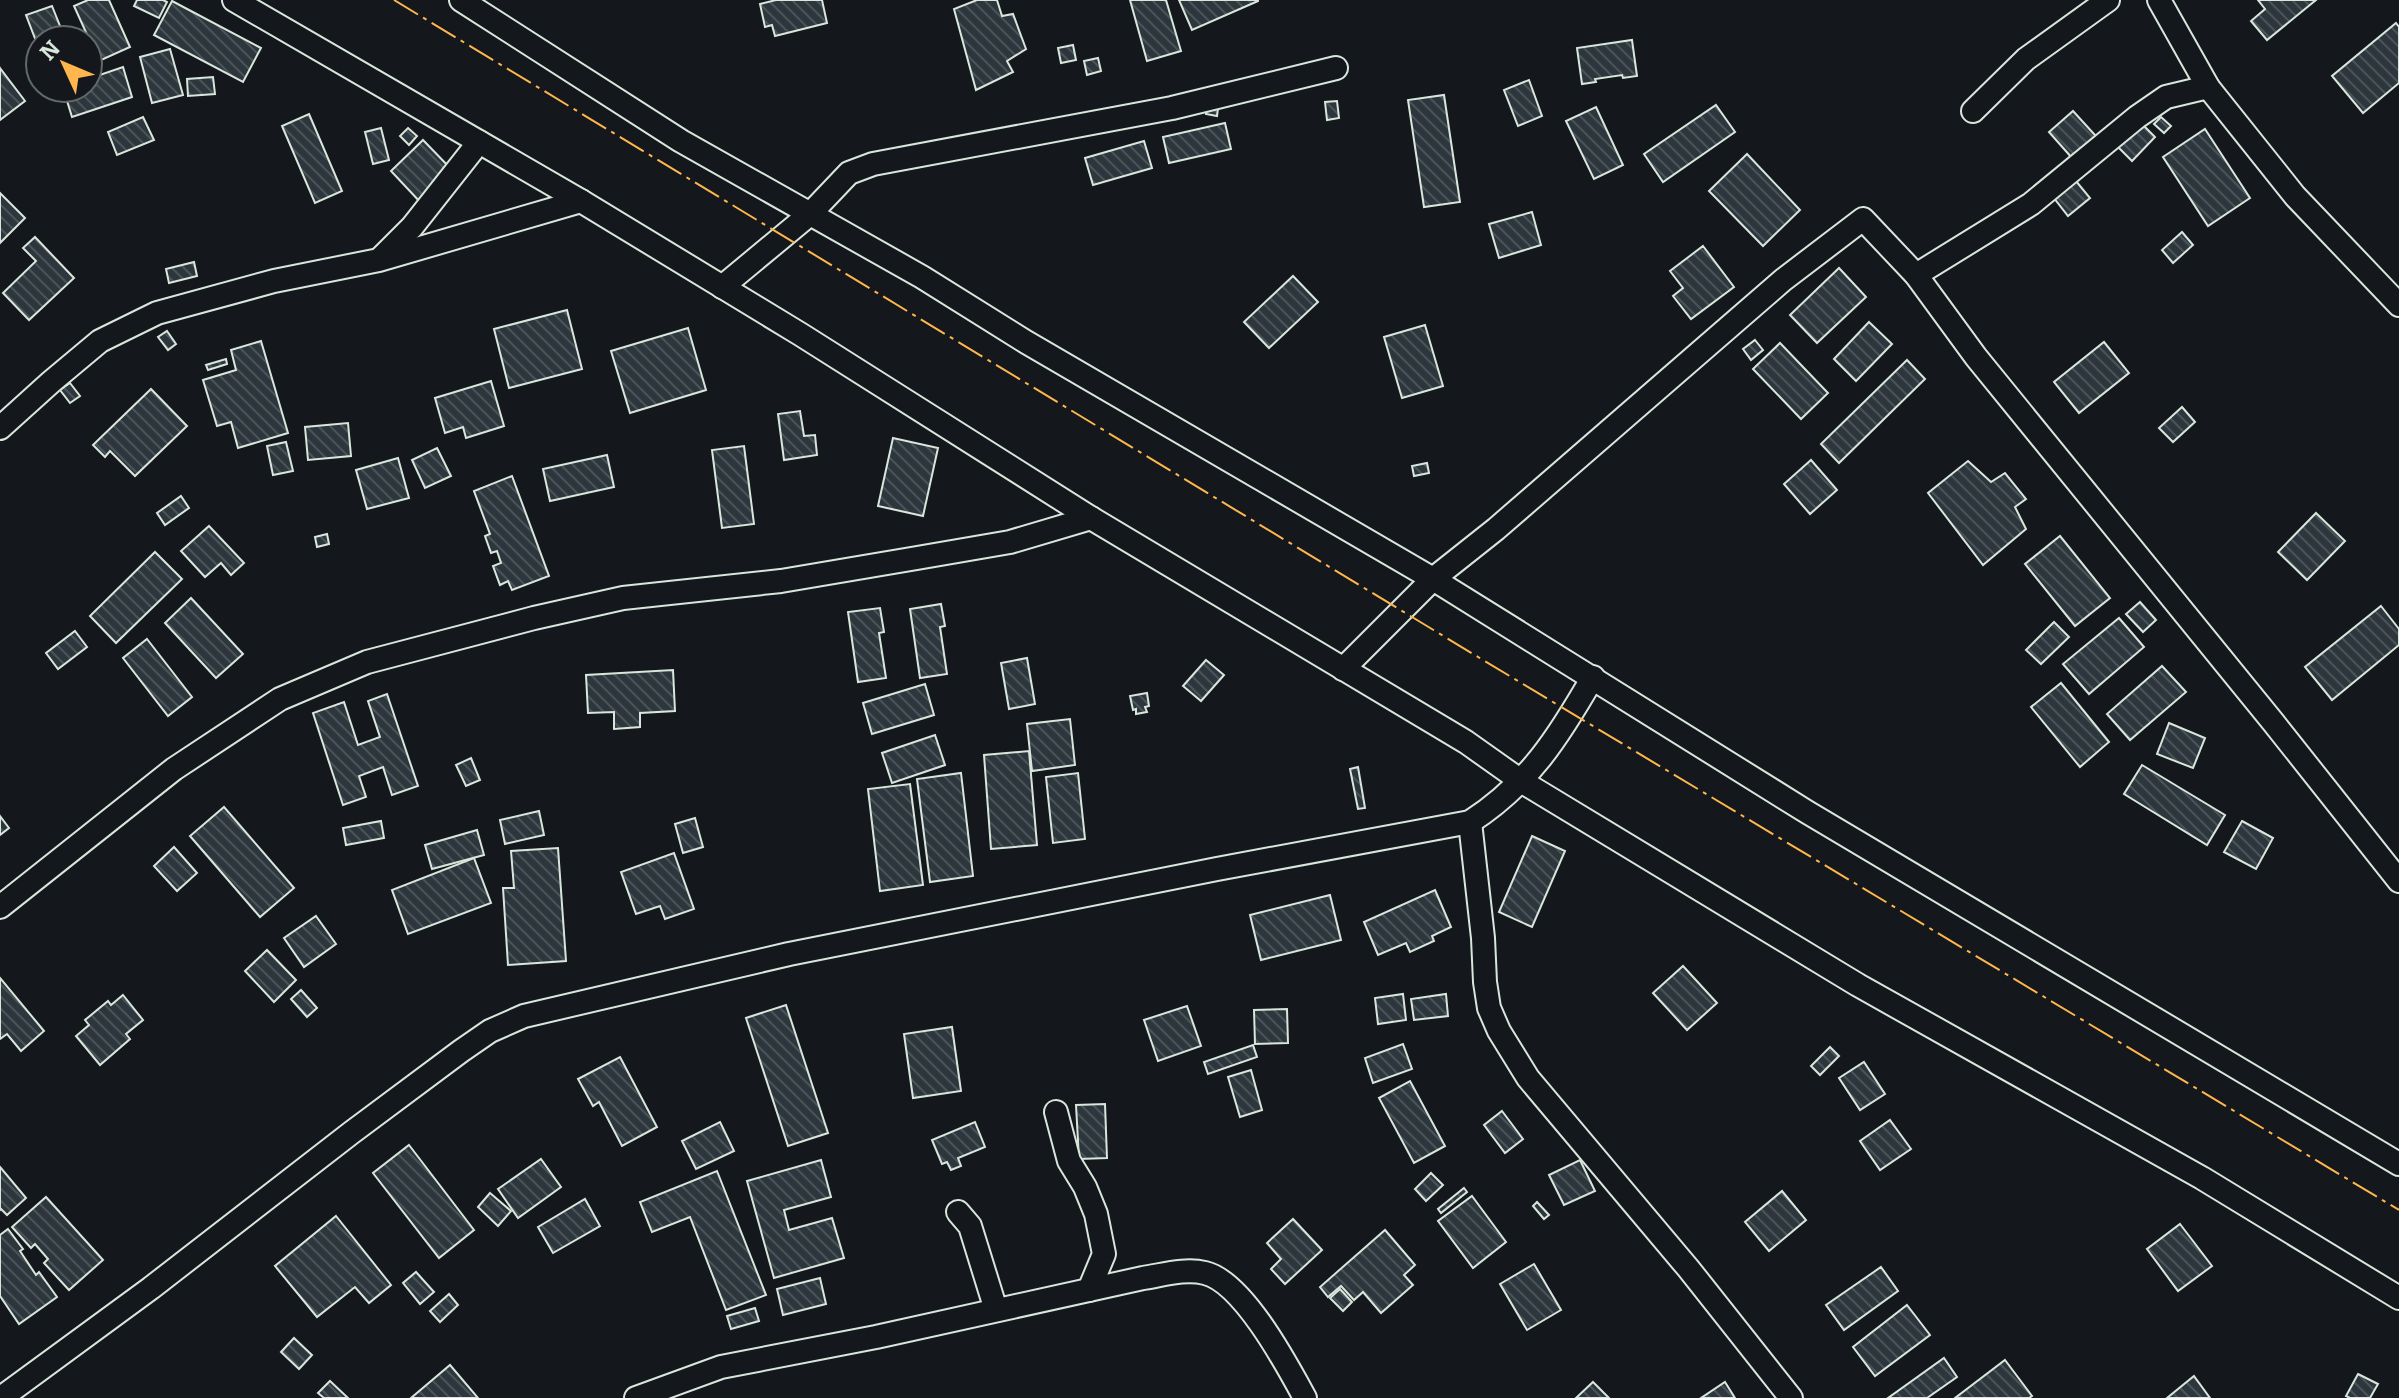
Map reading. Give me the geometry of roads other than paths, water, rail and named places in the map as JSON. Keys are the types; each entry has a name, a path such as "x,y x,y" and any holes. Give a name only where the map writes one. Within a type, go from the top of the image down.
{"street":[{"path":"234,0 581,201 1091,518 1466,742 1521,781 1858,985 2202,1178 2399,1298"},
{"path":"461,0 681,141 922,277 1026,342 1433,579 1807,812 2399,1164"},
{"path":"1973,111 2026,59 2108,0"},
{"path":"2159,0 2208,87 2295,196 2399,305"},
{"path":"722,287 810,214 849,173 873,164 1172,108 1336,68"},
{"path":"1916,275 2031,204 2166,97 2208,87"},
{"path":"379,260 412,227 479,142"},
{"path":"0,428 100,341 157,313 274,281 379,260 581,201"},
{"path":"1343,669 1433,579 1496,529 1783,280 1863,219 1916,275 1976,357 2399,881"},
{"path":"0,907 174,769 280,699 367,662 623,598 781,581 917,558 1010,542 1091,518"},
{"path":"1,1398 490,1031 524,1016 789,954 1470,822 1491,809 1521,781 1557,738 1593,677"},
{"path":"1470,822 1485,982 1489,1008 1499,1031 1528,1078 1688,1268 1791,1398"},
{"path":"1056,1112 1069,1161 1085,1187 1102,1241 1104,1254 1089,1290"},
{"path":"958,1212 970,1226 996,1310"},
{"path":"636,1398 721,1367 1186,1271 1206,1273 1229,1286 1273,1341 1305,1398"}]}
